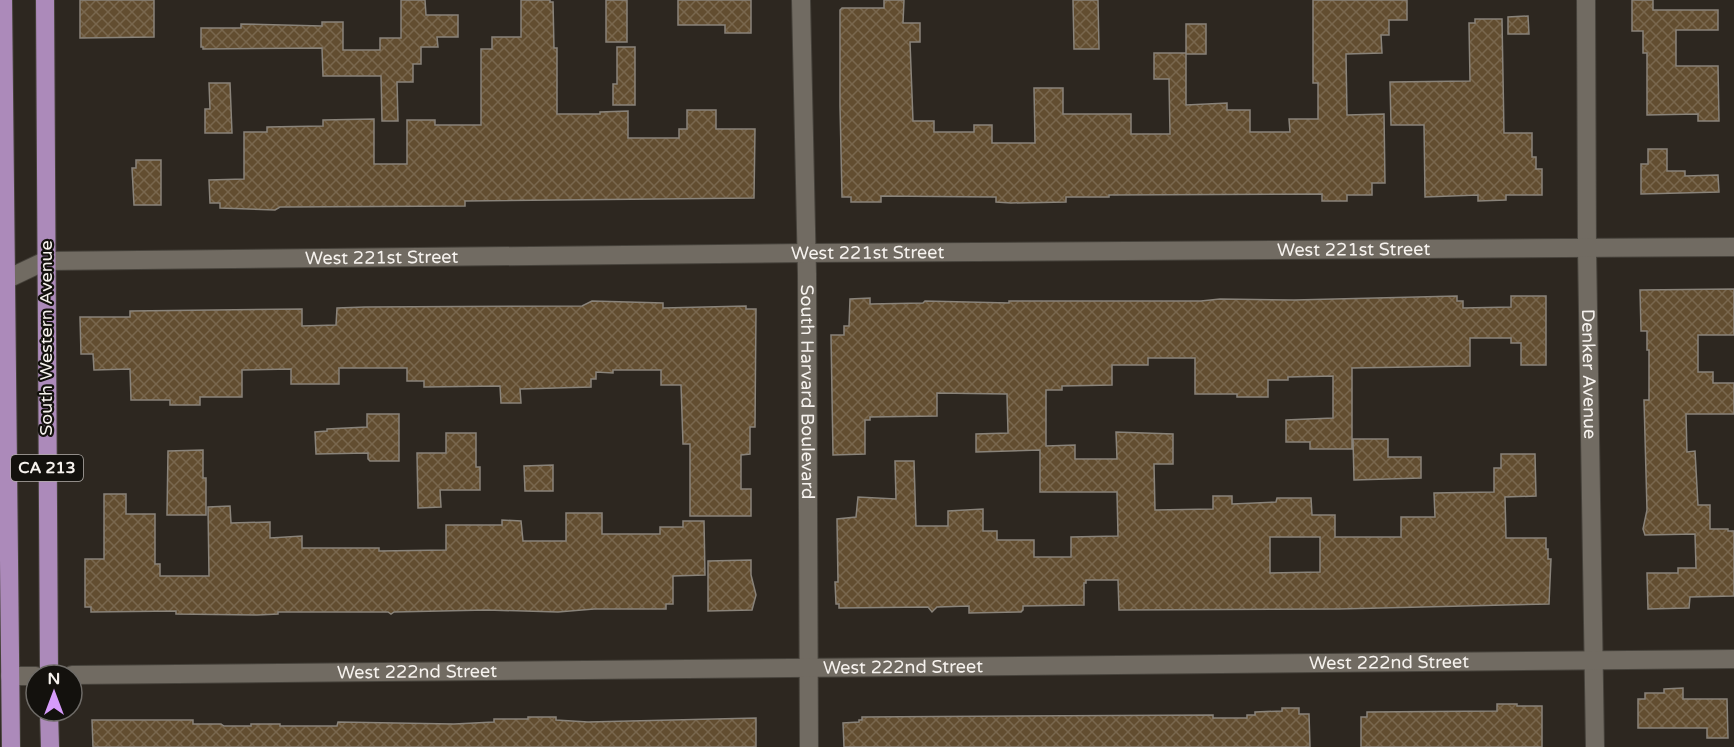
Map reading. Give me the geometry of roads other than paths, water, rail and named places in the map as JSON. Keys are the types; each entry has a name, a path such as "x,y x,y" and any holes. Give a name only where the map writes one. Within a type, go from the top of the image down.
{"main road":[{"name":"CA 213","path":"3,0 11,747"},
{"name":"South Western Avenue","path":"45,0 49,663"},
{"path":"50,723 50,747"}],"street":[{"name":"South Harvard Boulevard","path":"801,0 810,669 808,747"},
{"name":"Denker Avenue","path":"1586,0 1594,747"},
{"name":"West 221st Street","path":"5,280 45,261 1734,247"},
{"name":"West 222nd Street","path":"84,675 1734,659"},
{"path":"10,675 24,675"}]}
